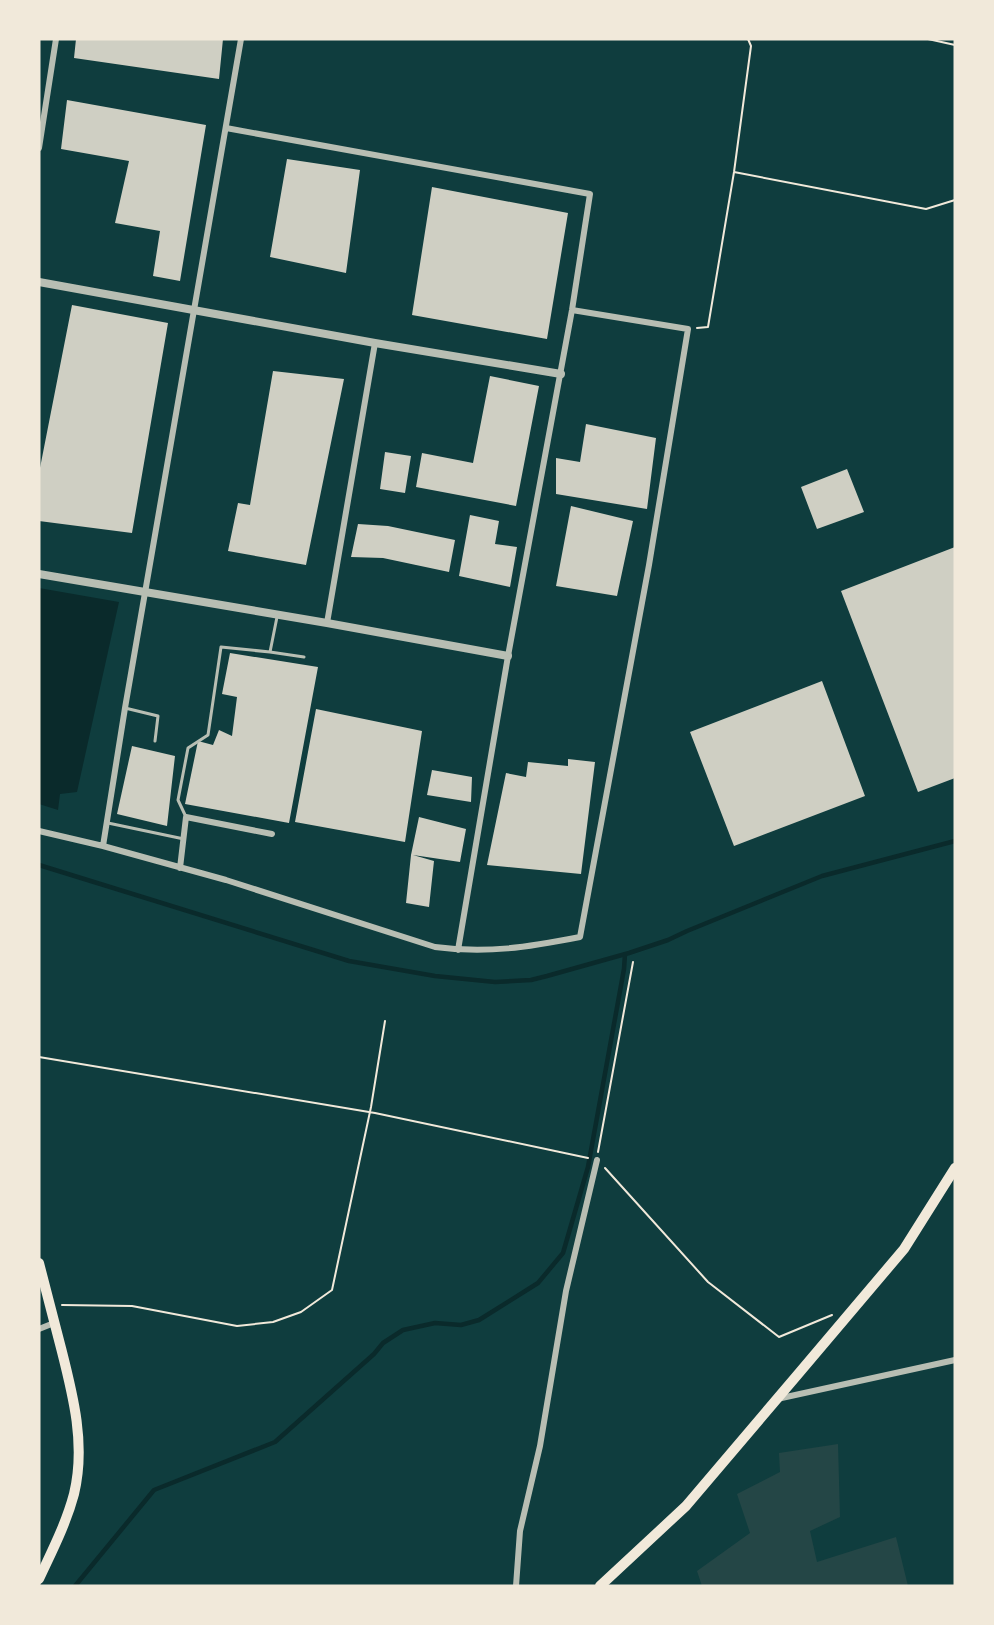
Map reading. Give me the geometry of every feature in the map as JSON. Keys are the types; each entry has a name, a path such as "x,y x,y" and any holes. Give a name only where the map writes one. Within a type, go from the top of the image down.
{"main road":[{"path":"600,1586 686,1506 858,1304 904,1249 955,1168"},
{"path":"39,1263 75,1412 78,1437 75,1492 65,1524 39,1579"}],"street":[{"path":"39,148 56,39"},
{"path":"103,846 241,39"},
{"path":"226,128 590,194 561,374 508,656 458,950"},
{"path":"39,282 561,374"},
{"path":"39,831 226,880 435,947 491,951 580,937 650,565 688,329 572,310"},
{"path":"327,623 375,343"},
{"path":"39,574 508,656"},
{"path":"180,868 186,817 272,834"},
{"path":"516,1586 520,1531 540,1446 566,1290 597,1160"},
{"path":"39,1329 54,1323"},
{"path":"777,1399 955,1360"}],"lane":[{"path":"270,652 278,615"},
{"path":"186,817 178,800 188,748 208,735 221,647 304,657"},
{"path":"125,708 158,716 154,741"},
{"path":"106,823 184,839"}],"path":[{"path":"688,329 708,327 734,172 751,46 748,39"},
{"path":"928,39 955,45"},
{"path":"734,172 926,209 955,200"},
{"path":"597,1160 633,962"},
{"path":"50,1305 132,1306 237,1326 273,1322 302,1312 332,1290 371,1107 385,1021"},
{"path":"39,1057 375,1113 597,1160 708,1282 779,1336 858,1304"}],"shaded area":[{"path":"39,588 119,602 77,792 60,794 58,810 39,804"},
{"path":"838,1444 840,1517 810,1531 817,1562 896,1537 908,1586 702,1586 697,1571 750,1533 737,1494 780,1472 779,1453"}],"building":[{"path":"76,39 223,39 219,79 74,58"},
{"path":"67,100 206,125 180,281 153,276 160,231 115,223 129,161 61,149"},
{"path":"287,159 360,170 346,273 270,257"},
{"path":"432,187 568,213 547,339 412,315"},
{"path":"72,305 168,323 132,533 39,521 39,473"},
{"path":"273,371 344,379 306,565 228,551 238,503 250,505"},
{"path":"490,376 539,386 516,506 416,487 422,453 473,463"},
{"path":"586,424 656,438 647,509 556,494 556,458 580,462"},
{"path":"385,452 411,456 405,493 380,489"},
{"path":"847,469 864,512 817,529 801,487"},
{"path":"571,506 633,521 617,596 556,586"},
{"path":"470,515 499,521 495,544 517,547 510,587 459,576"},
{"path":"358,524 388,526 455,540 449,572 383,558 351,557"},
{"path":"955,547 955,778 918,792 841,591"},
{"path":"230,653 318,667 289,823 185,804 198,741 213,745 219,730 232,736 237,697 222,694"},
{"path":"822,681 865,796 734,846 690,732"},
{"path":"316,709 422,731 405,842 295,822"},
{"path":"132,746 175,756 167,826 117,814"},
{"path":"568,759 595,762 581,874 487,865 506,773 526,777 528,762 568,766"},
{"path":"432,770 472,777 471,802 427,795"},
{"path":"419,817 466,829 460,862 413,855 434,861 429,907 406,903 411,855"}],"waterway":[{"path":"39,865 349,961 435,976 495,982 531,980 629,953 668,940 822,876 955,841"},
{"path":"75,1586 154,1490 275,1442 374,1354 383,1343 403,1330 435,1323 461,1325 479,1320 538,1283 563,1253 588,1167 625,954"}]}
